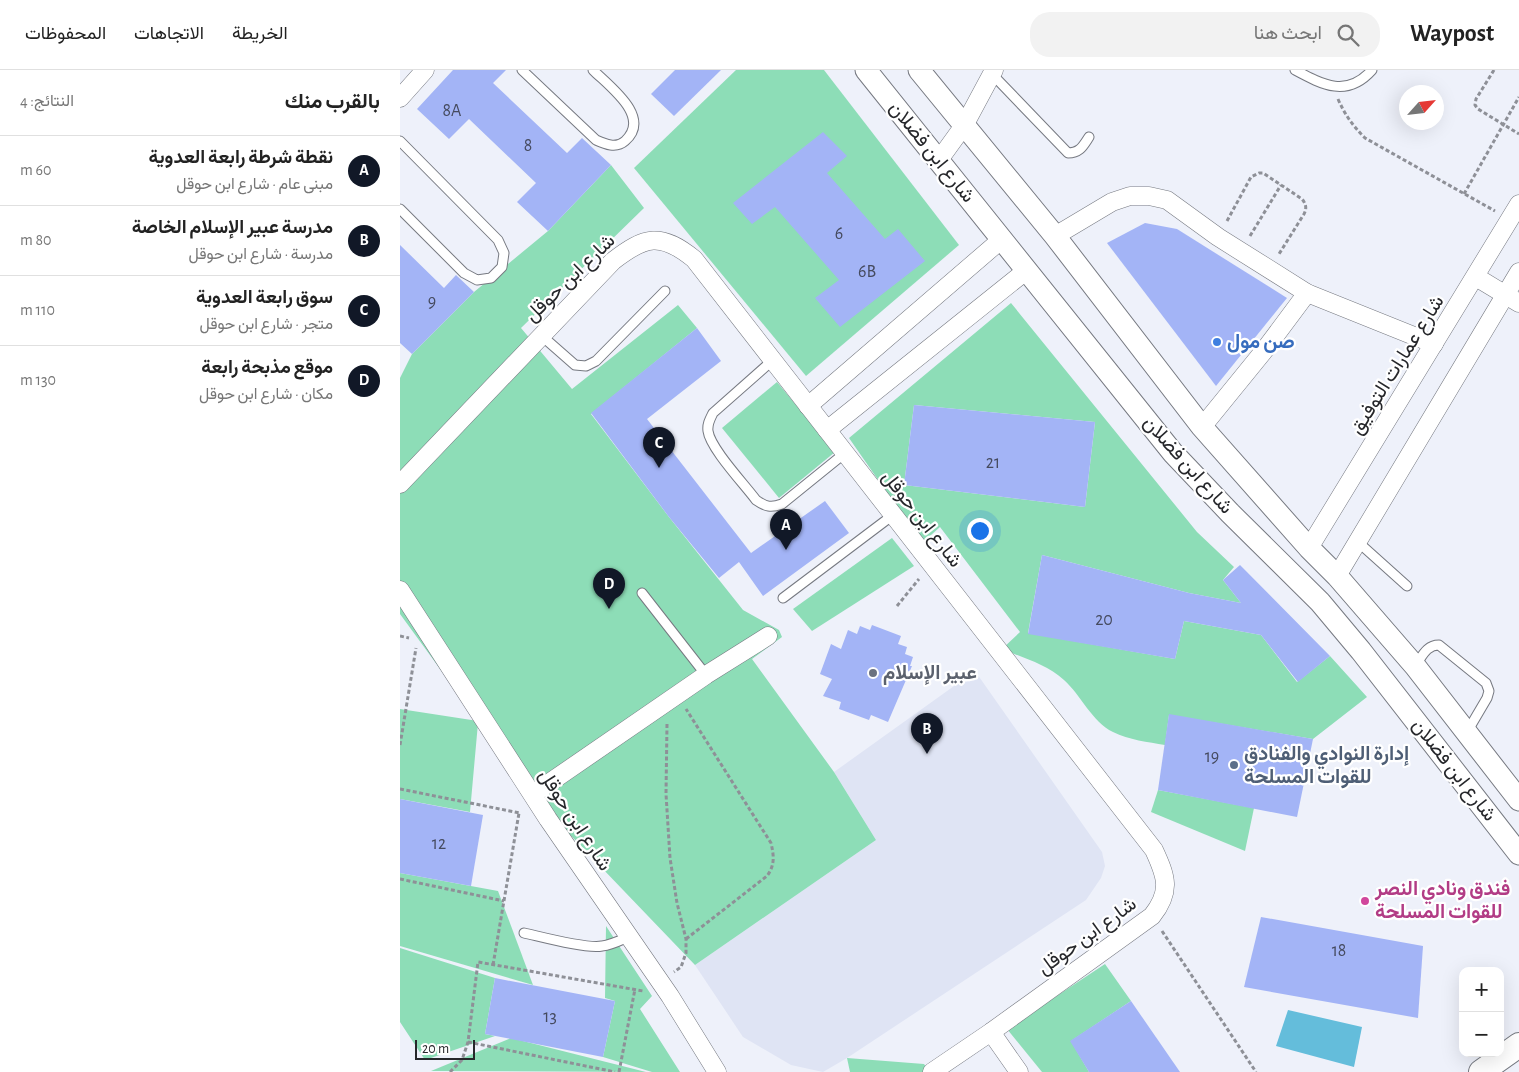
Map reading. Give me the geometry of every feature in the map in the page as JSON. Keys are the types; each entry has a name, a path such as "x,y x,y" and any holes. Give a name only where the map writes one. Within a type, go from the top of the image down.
{"main road":[{"path":"1481,1072 1519,1045"}],"street":[{"path":"400,98 425,70"},
{"name":"شارع ابن فضلان","path":"866,70 1173,453 1230,513 1320,602 1519,854"},
{"name":"شارع ابن فضلان","path":"919,70 1055,236 1202,427 1309,548 1338,576 1416,666 1519,800"},
{"path":"938,160 965,124 993,72"},
{"path":"1055,236 1112,202 1130,196 1149,196 1167,200 1218,237 1307,292 1434,344"},
{"name":"شارع عمارات التوفيق","path":"1309,548 1515,211"},
{"path":"808,406 1002,239"},
{"name":"شارع ابن حوقل","path":"400,484 613,261 631,247 648,240 663,241 680,248 694,259 1154,850 1164,872 1166,890 1158,909 1152,916 991,1032 953,1066 932,1072"},
{"path":"827,430 1027,270"},
{"path":"1338,576 1512,299 1519,272"},
{"path":"1476,277 1512,299"},
{"path":"1202,427 1263,352 1307,292"},
{"name":"شارع ابن حوقل","path":"400,590 548,819 665,989 717,1072"},
{"path":"533,794 706,675 768,636"},
{"path":"991,1032 1019,1072"}],"lane":[{"path":"522,70 596,140 609,146 623,143 633,132 634,118 627,105 593,70"},
{"path":"1295,70 1318,82 1334,87 1350,86 1365,78 1372,70"},
{"path":"993,72 1068,153 1080,150 1089,137"},
{"path":"400,141 498,240 504,253 502,267 491,278 477,280 464,273 400,209"},
{"path":"542,336 575,365 586,366 596,361 665,291"},
{"path":"773,360 713,413 708,424 708,433 718,451 756,500 772,508 782,504 845,453"},
{"path":"783,598 893,515"},
{"path":"1358,542 1407,586"},
{"path":"642,593 706,675"},
{"path":"1416,666 1427,649 1432,645 1438,645 1486,684 1489,691 1487,698 1466,732"},
{"path":"524,933 584,946 600,947 628,937"}],"path":[{"path":"1494,70 1476,99 1475,105 1478,109 1519,134"},
{"path":"1334,87 1345,114 1353,127 1364,138 1464,194 1515,211"},
{"path":"1464,194 1518,103 1519,97"},
{"path":"1218,237 1254,175 1263,173 1302,199 1306,209 1270,270"},
{"path":"1240,251 1281,185"},
{"path":"897,606 918,579 933,567"},
{"path":"400,745 401,727 417,640"},
{"path":"673,699 772,843 774,858 772,869 767,876 686,939"},
{"path":"450,1072 462,1060 468,1042 478,962 635,989 665,989 681,967 686,953 686,939 677,903 670,858 666,794 673,699"},
{"path":"400,789 548,819"},
{"path":"493,965 520,813"},
{"path":"400,879 504,901"},
{"path":"1152,916 1256,1072"},
{"path":"620,1072 635,989"},
{"path":"468,1042 614,1072"}],"shaded area":[{"path":"975,671 1102,852 1105,866 1101,878 1086,900 847,1058 823,1072 791,1065 743,1037 695,965 876,840 834,772"}],"green space":[{"path":"736,70 824,70 959,245 806,376 634,168"},
{"path":"611,165 644,208 521,328 572,389 678,305 697,328 591,414 743,610 779,630 782,637 752,659 834,772 876,840 695,965 530,793 478,723 470,812 400,799 400,709 478,721 400,614 400,378 412,354 474,292 548,231"},
{"path":"1011,303 1197,532 1234,567 1223,580 1241,603 1189,593 1042,555 1028,633 1175,659 1184,621 1261,635 1297,682 1330,656 1367,697 1313,739 1169,715 1165,745 1132,739 1113,732 1099,722 1070,686 1057,674 1002,649 1020,632 940,527 922,543 849,438","holes":["914,405 1095,422 1085,507 904,485"]},
{"path":"777,382 835,452 779,498 722,428"},
{"path":"892,538 914,566 812,631 793,609"},
{"path":"1158,790 1254,808 1245,851 1151,812"},
{"path":"400,873 498,891 533,985 400,946"},
{"path":"606,926 652,996 640,1009 680,1072 652,1072 603,1057 615,1001 605,998"},
{"path":"400,948 495,978 485,1034 495,1036 425,1060 400,1022"},
{"path":"1105,964 1131,1001 1071,1041 1089,1072 1042,1072 1007,1029"},
{"path":"511,1038 646,1072 431,1071"},
{"path":"847,1058 924,1064 930,1072 850,1072"}],"water":[{"path":"1288,1010 1362,1027 1354,1067 1276,1046"}],"building":[{"path":"453,70 506,70 493,83 567,153 582,138 611,165 548,231 517,202 536,183 469,119 449,139 417,109"},
{"path":"675,70 721,70 674,116 651,94"},
{"path":"823,132 847,156 827,173 885,239 898,229 925,261 840,327 815,298 839,280 775,207 752,224 733,203"},
{"name":"صن مول","path":"1145,223 1177,229 1287,298 1216,386 1107,243"},
{"path":"400,245 444,288 456,275 474,292 412,354 400,343"},
{"path":"697,328 721,361 647,419 751,553 825,501 849,533 763,596 739,562 719,578 669,517 591,413"},
{"path":"914,405 1095,422 1085,507 904,485"},
{"path":"1042,555 1189,593 1241,603 1223,580 1240,565 1330,656 1298,682 1261,635 1184,621 1175,659 1028,634"},
{"name":"عبير الإسلام","path":"872,625 901,636 898,644 907,647 905,654 913,657 910,666 912,666 888,722 871,715 869,720 839,709 841,702 823,696 832,679 820,674 831,644 841,649 848,630 857,634 860,626 870,630"},
{"name":"إدارة النوادي والفنادق للقوات المسلحة","path":"1169,714 1313,739 1297,817 1158,790"},
{"path":"400,799 483,815 471,886 400,873"},
{"name":"فندق ونادي النصر للقوات المسلحة","path":"1261,917 1423,946 1418,1018 1244,987"},
{"path":"495,978 615,1001 603,1057 485,1034"},
{"path":"1131,1001 1180,1072 1089,1072 1070,1041"}],"place":[{"name":"صن مول","path":"1217,342"},
{"name":"سوق رابعة العدوية","path":"659,468"},
{"name":"نقطة شرطة رابعة العدوية","path":"786,550"},
{"name":"موقع مذبحة رابعة","path":"609,609"},
{"name":"عبير الإسلام","path":"873,673"},
{"name":"مدرسة عبير الإسلام الخاصة","path":"927,754"},
{"name":"إدارة النوادي والفنادق للقوات المسلحة","path":"1234,765"},
{"name":"فندق ونادي النصر للقوات المسلحة","path":"1365,901"}]}
